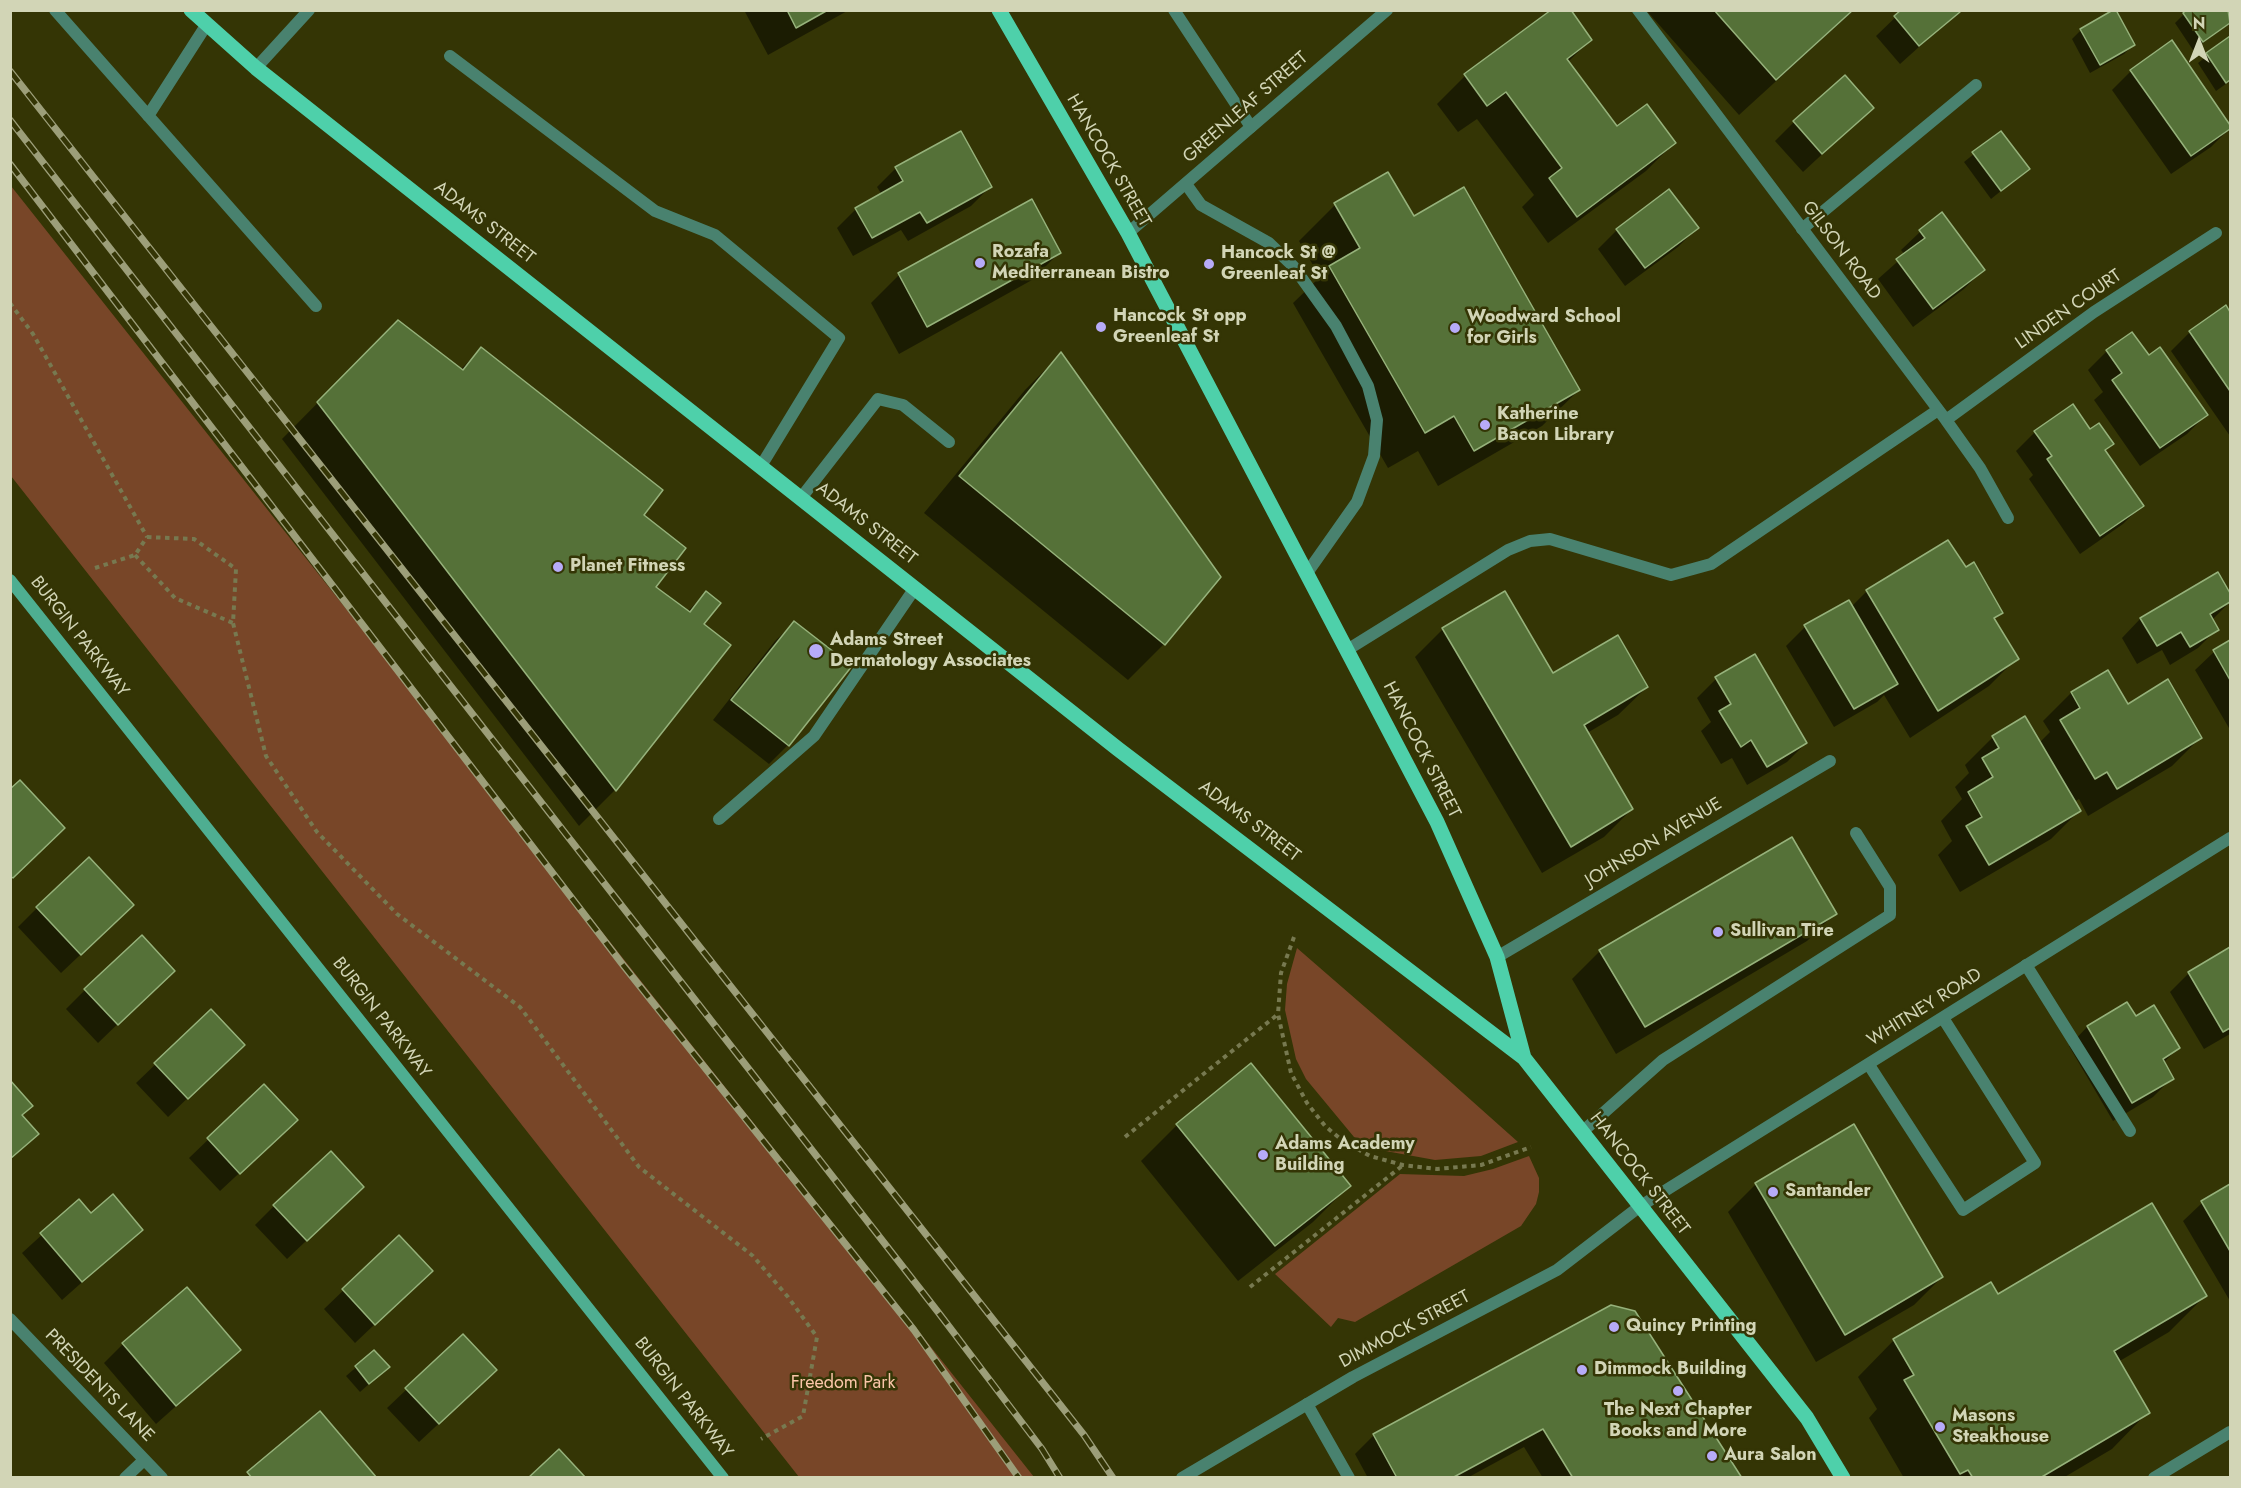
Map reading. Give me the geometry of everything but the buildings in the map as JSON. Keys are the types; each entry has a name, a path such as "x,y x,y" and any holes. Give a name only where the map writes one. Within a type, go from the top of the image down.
{"main road":[{"name":"ADAMS STREET","path":"191,10 256,68 1118,749 1524,1058"},
{"name":"HANCOCK STREET","path":"999,10 1128,233 1437,822 1497,957 1524,1058 1639,1207 1808,1418 1843,1478"},
{"name":"BURGIN PARKWAY","path":"10,580 723,1478"}],"street":[{"path":"55,10 316,306"},
{"path":"256,68 309,10"},
{"path":"1174,10 1251,127"},
{"name":"GREENLEAF STREET","path":"1128,233 1387,10"},
{"name":"GILSON ROAD","path":"1638,10 1947,420 1980,468 2008,518"},
{"path":"148,116 207,24"},
{"path":"450,56 655,211 716,235 839,338 761,466"},
{"path":"1802,229 1976,85"},
{"path":"1186,184 1202,205 1269,243 1293,266 1336,326 1368,386 1377,420 1374,456 1357,502 1306,573"},
{"name":"LINDEN COURT","path":"1947,420 2094,312 2216,233"},
{"path":"801,498 878,399 903,405 949,442"},
{"path":"1347,650 1508,550 1530,541 1550,540 1671,575 1711,564 1938,410"},
{"path":"719,819 814,736 915,588"},
{"name":"JOHNSON AVENUE","path":"1497,957 1830,760"},
{"path":"1582,1132 1663,1060 1890,915 1890,887 1856,833"},
{"name":"WHITNEY ROAD","path":"1639,1207 2230,838"},
{"path":"2026,965 2130,1131"},
{"path":"1869,1065 1963,1210 2035,1163 1943,1018"},
{"name":"DIMMOCK STREET","path":"1182,1478 1307,1404 1557,1270 1639,1207"},
{"name":"PRESIDENTS LANE","path":"10,1319 162,1478"},
{"path":"1307,1404 1349,1478"},
{"path":"2154,1478 2230,1432"},
{"path":"125,1478 144,1460"}],"path":[{"path":"10,303 33,334 147,537"},
{"path":"95,568 135,555 147,537"},
{"path":"147,537 194,539 236,569 232,623 267,756 317,832 397,914 520,1007 639,1167 753,1256 788,1297 817,1337 804,1416 761,1439"},
{"path":"135,555 175,598 232,623"},
{"path":"1294,937 1281,973 1278,1014 1291,1073 1306,1103 1325,1126 1355,1149 1403,1165 1456,1169 1502,1158 1531,1147"},
{"path":"1125,1137 1278,1014"},
{"path":"1250,1287 1403,1165"}],"green space":[{"name":"Freedom Park","path":"11,186 1034,1477 799,1477 11,476"},
{"path":"1297,948 1518,1142 1481,1156 1435,1160 1380,1150 1354,1137 1306,1079 1296,1059 1285,1010 1287,984"},
{"path":"1529,1156 1539,1178 1539,1192 1536,1204 1521,1226 1355,1322 1338,1318 1331,1327 1275,1274 1400,1174 1464,1176 1493,1169"}],"railway":[{"path":"10,71 1084,1435 1113,1478"},
{"path":"10,120 938,1312 1042,1449 1060,1478"},
{"path":"10,164 623,965 914,1330 1019,1478"}],"place":[{"name":"Rozafa Mediterranean Bistro","path":"980,263"},
{"name":"Hancock St @ Greenleaf St","path":"1209,264"},
{"name":"Hancock St opp Greenleaf St","path":"1101,327"},
{"name":"Woodward School for Girls","path":"1455,328"},
{"name":"Katherine Bacon Library","path":"1485,425"},
{"name":"Planet Fitness","path":"558,567"},
{"name":"Adams Street Dermatology Associates","path":"816,651"},
{"name":"Sullivan Tire","path":"1718,932"},
{"name":"Adams Academy Building","path":"1263,1155"},
{"name":"Santander","path":"1773,1192"},
{"name":"Quincy Printing","path":"1614,1327"},
{"name":"Dimmock Building","path":"1582,1370"},
{"name":"The Next Chapter Books and More","path":"1678,1391"},
{"name":"Masons Steakhouse","path":"1940,1427"},
{"name":"Aura Salon","path":"1712,1456"}]}
